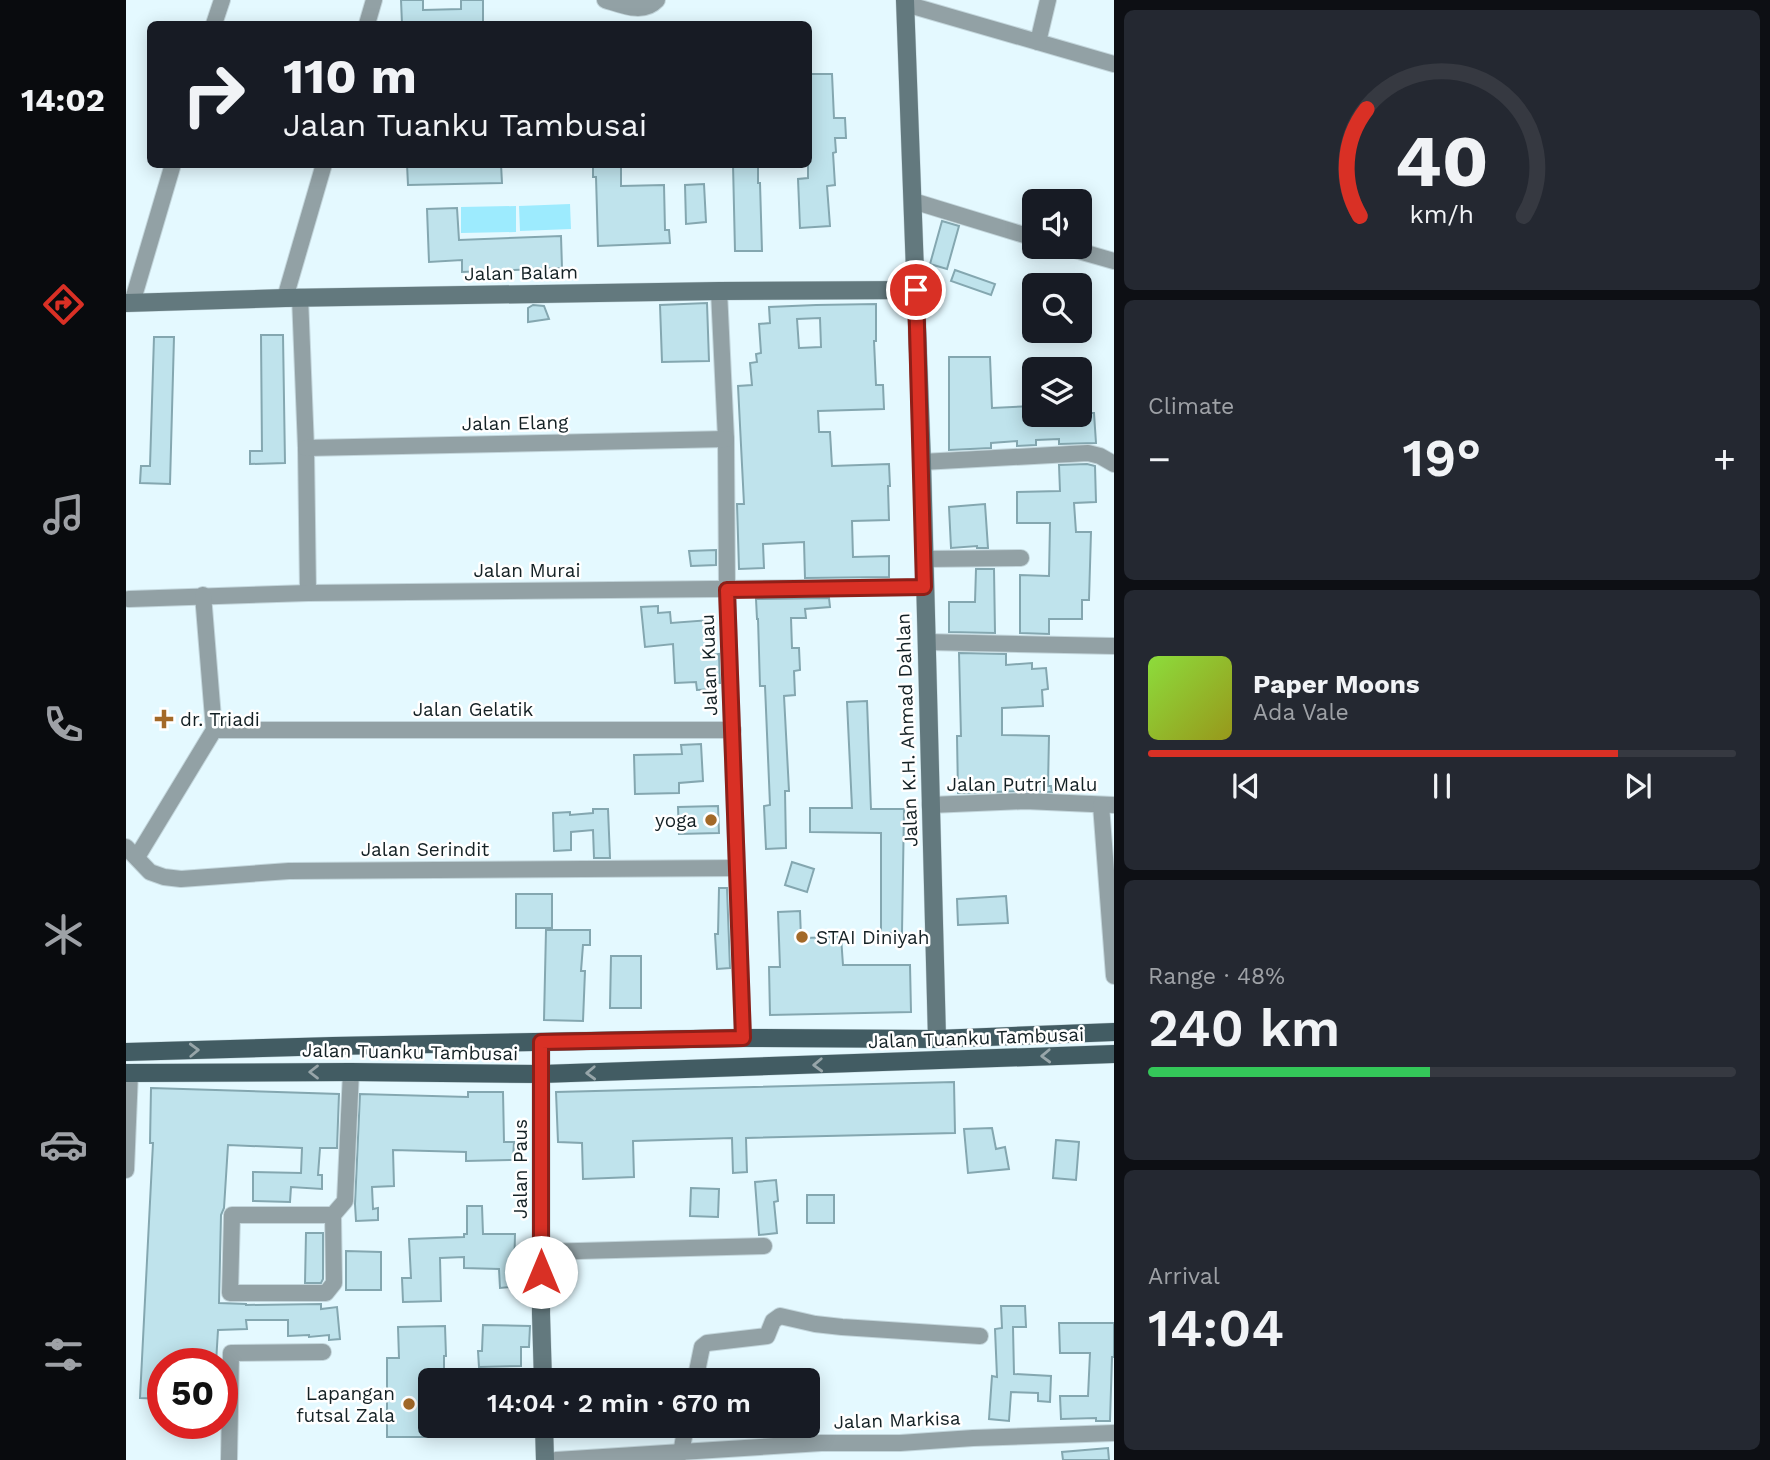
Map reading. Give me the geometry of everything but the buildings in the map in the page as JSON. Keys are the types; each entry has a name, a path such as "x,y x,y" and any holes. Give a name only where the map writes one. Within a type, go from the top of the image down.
{"main road":[{"name":"Jalan K.H. Ahmad Dahlan","path":"906,2 922,462 937,1039"},
{"name":"Jalan Balam","path":"129,303 292,298 916,290"},
{"name":"Jalan Tuanku Tambusai","path":"126,1052 743,1038 937,1039 1114,1032"},
{"name":"Jalan Paus","path":"541,1042 543,1368"},
{"name":"Jalan Tuanku Tambusai","path":"128,1073 541,1074 1114,1054"},
{"path":"544,1438 545,1460"}],"street":[{"path":"215,21 222,0"},
{"path":"368,21 374,0"},
{"path":"605,0 640,8 650,7 657,0"},
{"path":"1038,42 1048,0"},
{"path":"906,2 1114,64"},
{"path":"129,303 172,168"},
{"path":"308,593 306,448 292,298 323,168"},
{"path":"913,201 1022,234"},
{"path":"1092,255 1114,261"},
{"name":"Jalan Kuau","path":"719,291 726,439 727,590 743,1038"},
{"name":"Jalan Elang","path":"306,448 726,439"},
{"path":"922,462 1088,453 1114,464"},
{"path":"924,559 1021,558"},
{"name":"Jalan Murai","path":"127,598 308,593 924,587"},
{"path":"131,852 214,730 203,595"},
{"path":"927,642 1114,646"},
{"name":"Jalan Gelatik","path":"214,730 733,730"},
{"name":"Jalan Putri Malu","path":"930,805 1025,801 1107,805"},
{"path":"1107,805 1114,976"},
{"name":"Jalan Serindit","path":"131,852 150,872 181,879 289,871 737,868"},
{"path":"333,1215 232,1215 230,1293 326,1293 334,1283 333,1215 345,1201 351,1072"},
{"path":"126,1170 128,1073"},
{"path":"541,1252 764,1246"},
{"path":"698,1368 702,1347 706,1343 767,1336 773,1321 780,1315 815,1324 842,1327 980,1336"},
{"path":"229,1460 231,1353 323,1352"},
{"name":"Jalan Markisa","path":"556,1460 681,1452 821,1452 973,1438 1114,1433"},
{"path":"681,1452 684,1438"},
{"path":"899,1460 900,1443"}],"shaded area":[{"path":"570,204 571,229 520,231 519,206"},
{"path":"516,206 516,232 461,233 461,207"}],"place":[{"name":"dr. Triadi","path":"164,719"},
{"name":"yoga","path":"711,820"},
{"name":"STAI Diniyah","path":"802,937"},
{"name":"Lapangan futsal Zala","path":"409,1404"}],"route":[{"path":"541,1272 541,1042 743,1038 727,590 924,587 916,290"}]}
